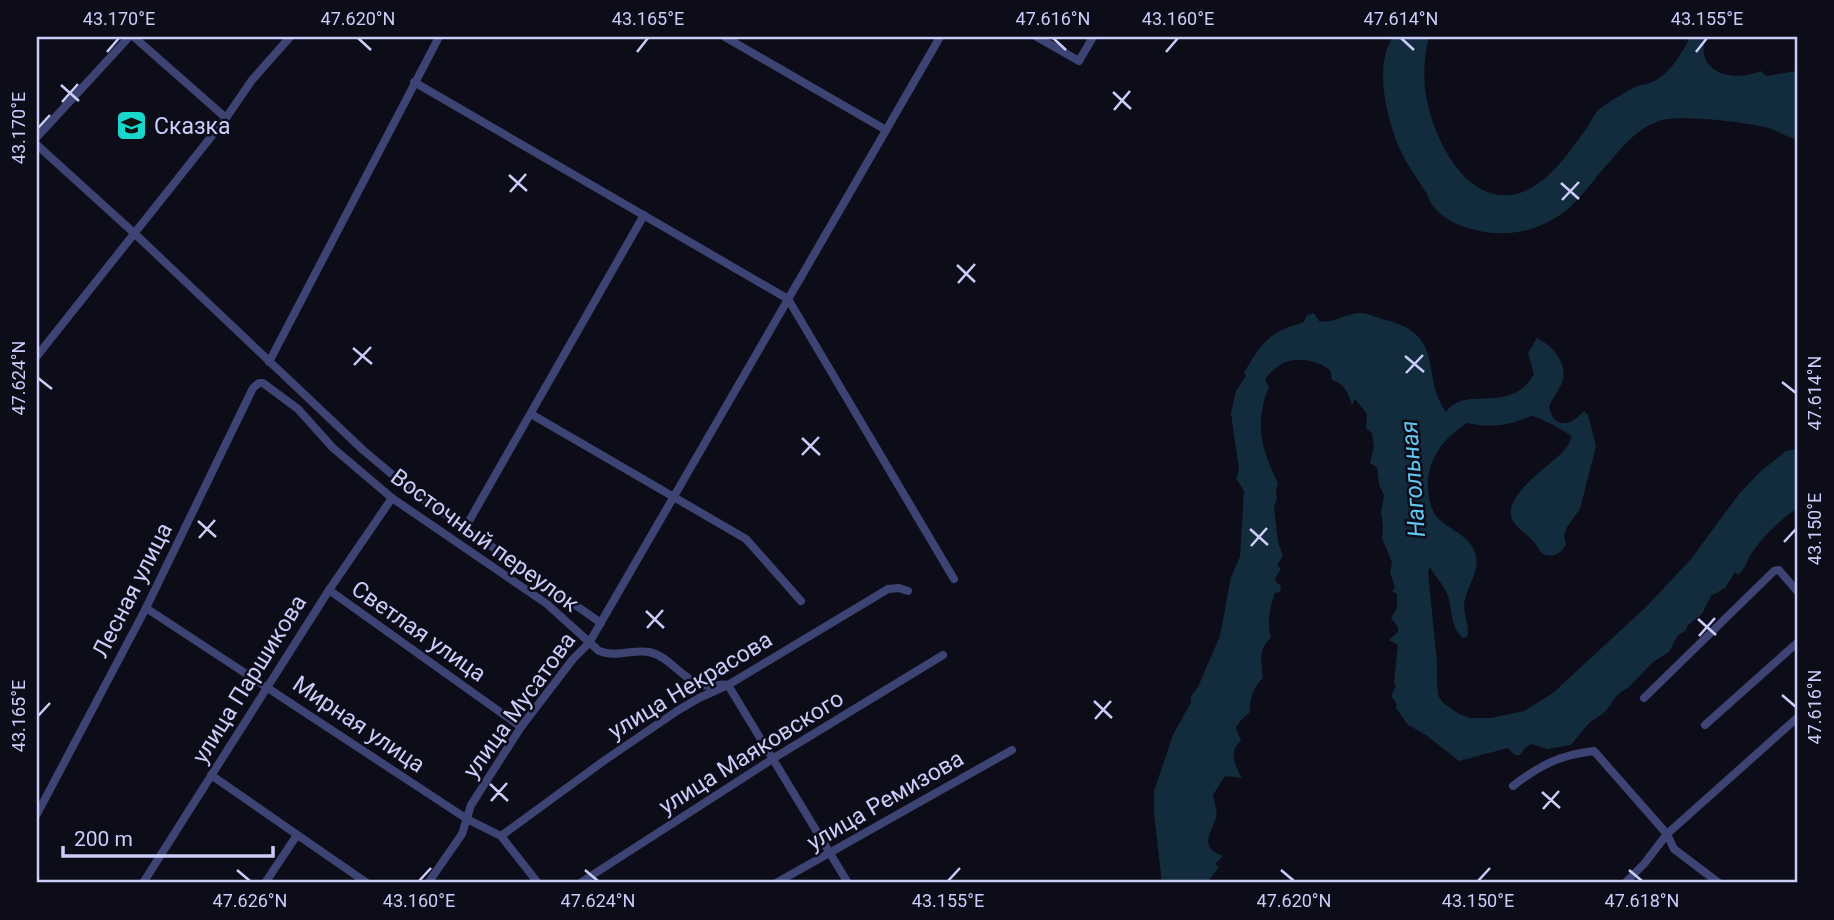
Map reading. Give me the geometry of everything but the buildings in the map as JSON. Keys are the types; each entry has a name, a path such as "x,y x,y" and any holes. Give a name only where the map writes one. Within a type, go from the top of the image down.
{"street":[{"path":"37,136 131,37 226,118"},
{"path":"37,356 226,118 252,80 290,37"},
{"path":"269,362 439,37"},
{"path":"725,37 886,130"},
{"name":"улица Мусатова","path":"428,883 462,834 471,805 521,727 573,659 589,643 940,37"},
{"path":"1037,37 1079,61 1093,37"},
{"path":"414,82 788,299 954,579"},
{"name":"Восточный переулок","path":"37,145 363,450 412,491 601,623"},
{"path":"465,528 644,215"},
{"name":"Восточный переулок","path":"259,383 267,385 298,409 333,448 392,498 547,604 589,643 609,655 650,652 662,657 702,685 729,685"},
{"name":"Лесная улица","path":"37,814 146,607 253,388 259,383"},
{"path":"531,414 746,539 801,601"},
{"name":"улица Паршикова","path":"143,883 328,590 392,498"},
{"path":"1644,698 1774,571 1784,573 1797,591"},
{"name":"улица Некрасова","path":"501,836 677,711 729,685 888,589 908,590"},
{"name":"Светлая улица","path":"328,590 521,727"},
{"name":"Мирная улица","path":"146,607 467,819 501,836 538,883"},
{"path":"1705,725 1797,643"},
{"name":"улица Маяковского","path":"580,883 774,758 943,654"},
{"path":"729,685 848,883"},
{"path":"1625,883 1667,834 1797,718"},
{"name":"улица Ремизова","path":"776,883 1012,750"},
{"path":"1513,786 1536,768 1569,754 1594,751 1667,834 1674,849 1719,883"},
{"path":"211,775 368,883"},
{"path":"265,883 297,835"}],"water":[{"path":"1393,37 1429,37 1425,59 1425,88 1437,132 1458,169 1472,183 1489,192 1507,195 1527,190 1544,179 1567,155 1599,110 1629,90 1653,82 1668,71 1690,37 1706,37 1705,59 1719,72 1740,76 1761,71 1766,76 1797,71 1797,139 1768,128 1745,124 1699,119 1662,120 1647,126 1628,141 1576,202 1559,216 1520,232 1479,231 1453,222 1437,211 1398,144 1388,113 1383,73 1384,60"},
{"name":"Нагольная","path":"1314,313 1319,321 1324,322 1360,313 1366,314 1405,327 1417,336 1425,346 1438,398 1446,412 1454,404 1465,400 1501,397 1524,387 1534,374 1528,353 1537,338 1555,352 1564,372 1560,387 1549,407 1551,415 1559,423 1564,423 1574,420 1584,411 1588,415 1596,446 1580,509 1567,527 1564,536 1566,544 1559,553 1553,555 1543,554 1515,524 1511,513 1512,504 1525,486 1564,451 1572,436 1532,416 1499,425 1467,423 1450,436 1433,460 1428,490 1433,510 1441,521 1468,541 1477,560 1464,605 1468,629 1467,637 1463,638 1456,629 1445,589 1430,567 1428,572 1438,695 1442,702 1459,714 1470,718 1491,718 1524,711 1553,693 1647,606 1691,559 1739,494 1760,472 1786,451 1797,449 1797,509 1762,540 1741,572 1738,575 1735,572 1725,588 1711,596 1702,614 1678,635 1669,652 1653,662 1629,687 1618,694 1605,712 1589,723 1571,745 1548,749 1531,744 1520,755 1515,755 1508,748 1459,761 1426,735 1408,725 1391,696 1396,686 1394,682 1398,645 1389,640 1398,632 1398,627 1391,618 1397,608 1397,594 1392,591 1395,587 1390,573 1392,562 1382,538 1381,512 1384,495 1379,485 1377,467 1370,463 1374,447 1372,433 1366,428 1367,414 1355,399 1352,405 1345,390 1332,380 1330,370 1321,365 1313,361 1294,360 1278,366 1265,380 1269,387 1264,400 1261,424 1267,459 1278,483 1274,507 1278,542 1283,556 1277,565 1281,569 1275,578 1281,586 1280,592 1275,593 1270,610 1271,638 1264,646 1261,656 1263,678 1252,694 1250,712 1236,728 1241,741 1235,749 1234,759 1242,778 1225,776 1213,795 1216,816 1208,844 1223,856 1215,864 1219,867 1210,879 1211,883 1162,883 1154,791 1173,735 1191,702 1191,696 1198,687 1220,636 1231,577 1240,557 1244,491 1236,478 1239,470 1231,413 1236,391 1246,376 1244,373 1247,367 1264,343 1276,333 1304,322 1307,315"}],"place":[{"name":"Сказка","path":"131,126"}]}
